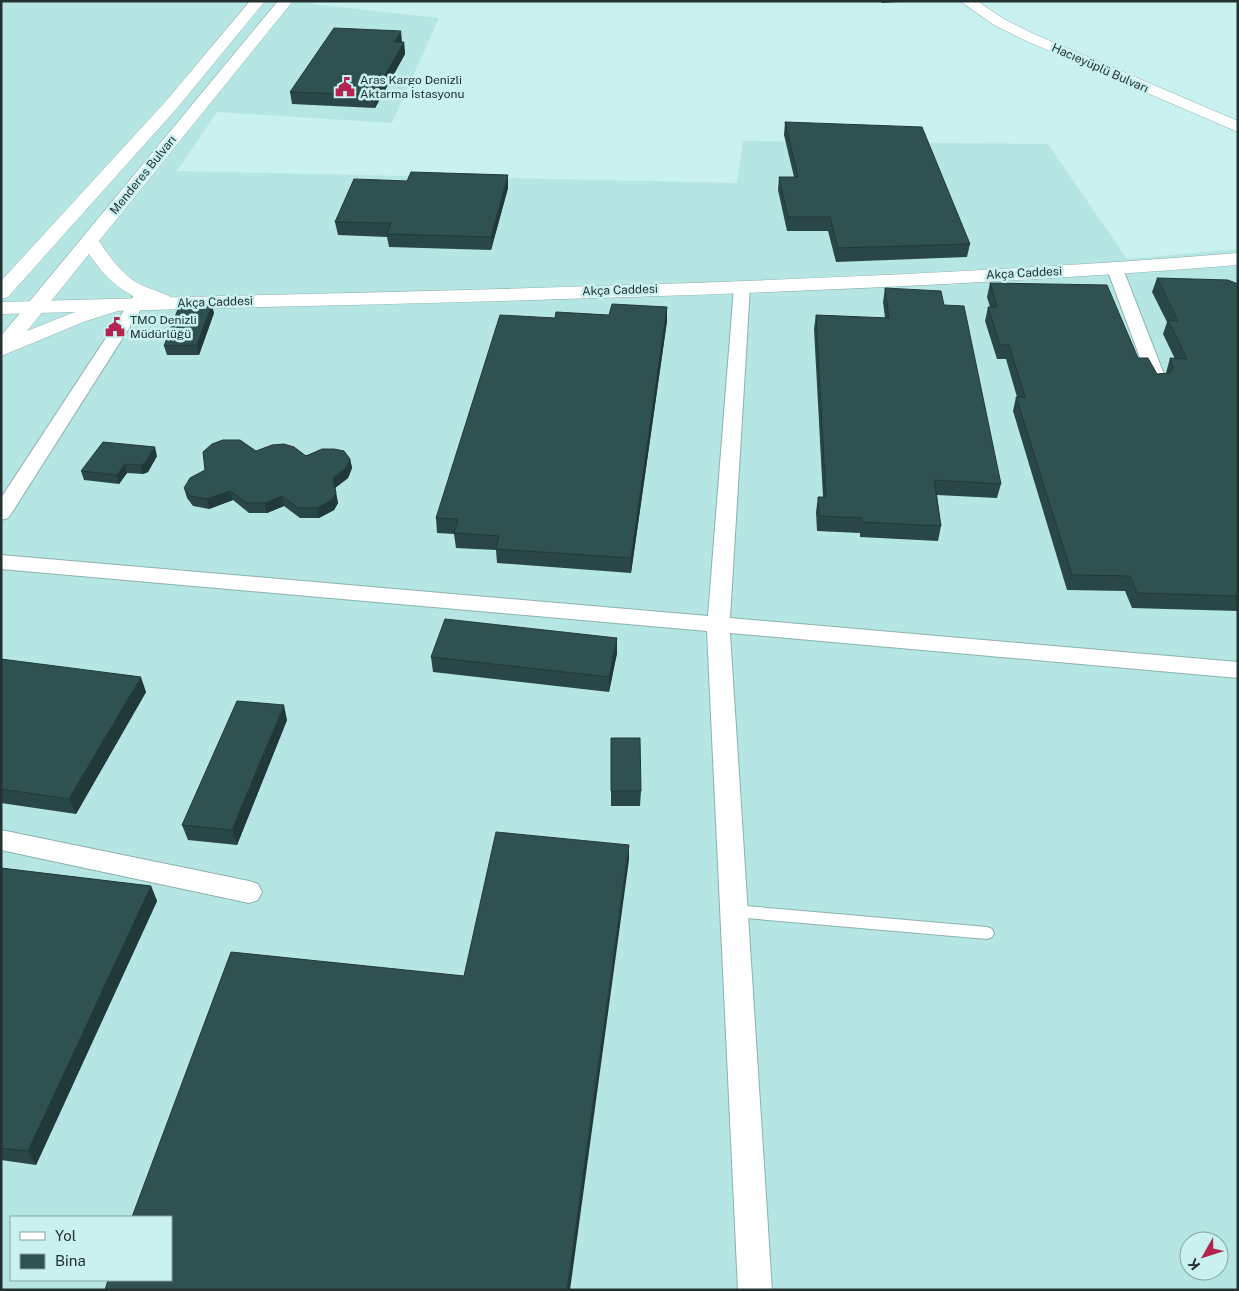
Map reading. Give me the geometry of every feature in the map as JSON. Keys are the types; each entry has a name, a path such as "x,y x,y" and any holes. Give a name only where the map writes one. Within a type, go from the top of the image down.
{"main road":[{"name":"Menderes Bulvarı","path":"2,344 22,270 172,104 258,1"},
{"name":"Menderes Bulvarı","path":"13,305 90,241 286,1"},
{"name":"Hacıeyüplü Bulvarı","path":"967,1 998,22 1029,37 1238,127"},
{"path":"13,305 94,210 172,104"},
{"path":"2,344 132,301 120,282 104,264 90,241"},
{"name":"Akça Caddesi","path":"13,305 132,301 168,303 742,286 1115,269 1238,258"},
{"path":"1,279 22,270"}],"street":[{"path":"1115,269 1158,382"},
{"path":"742,286 718,625 755,1290"},
{"path":"1,514 132,301"},
{"path":"1,562 1238,670"},
{"path":"1,840 249,892"}],"lane":[{"path":"734,910 986,933"}],"shaded area":[{"path":"1,1 315,1 312,4 439,18 392,123 217,112 177,171 737,183 743,141 1048,144 1127,259 1238,249 1238,1290 1,1290"}],"building":[{"path":"334,28 401,31 394,42 404,42 374,95 290,92"},
{"path":"785,122 922,127 970,244 838,248 830,217 788,217 779,177 798,177"},
{"path":"411,172 508,175 491,237 387,234 391,223 335,222 354,179 407,181"},
{"path":"1157,278 1228,280 1238,284 1238,596 1137,593 1130,576 1072,575 1016,397 1025,397 1009,345 1000,345 988,307 997,307 990,283 1107,285 1138,358 1148,358 1157,374 1170,373 1173,367 1170,358 1187,359 1168,320 1178,321"},
{"path":"885,288 941,291 944,305 964,306 1001,484 934,480 941,526 862,522 862,518 819,516 818,497 826,497 816,315 889,318"},
{"path":"180,304 212,304 197,345 164,346"},
{"path":"612,304 667,307 631,558 496,549 499,536 454,533 458,519 436,518 500,315 555,318 556,312 609,315"},
{"path":"223,440 240,440 256,451 272,445 284,444 294,447 306,456 322,449 334,449 344,451 350,459 346,468 333,478 336,493 332,500 317,508 298,508 282,496 265,503 247,503 230,491 207,499 190,496 184,488 190,478 205,470 203,452 212,444"},
{"path":"103,442 155,447 145,463 141,465 125,464 117,475 81,471"},
{"path":"445,619 617,638 609,677 431,657"},
{"path":"1,659 141,677 69,799 1,789"},
{"path":"237,701 284,705 232,830 182,825"},
{"path":"611,738 640,738 641,791 611,791"},
{"path":"496,832 629,845 567,1290 105,1290 108,1281 172,1281 172,1216 132,1216 231,952 464,976"},
{"path":"1,868 151,886 28,1151 1,1148"}],"place":[{"name":"Aras Kargo Denizli Aktarma İstasyonu","path":"345,87"},
{"name":"TMO Denizli Müdürlüğü","path":"115,327"}]}
